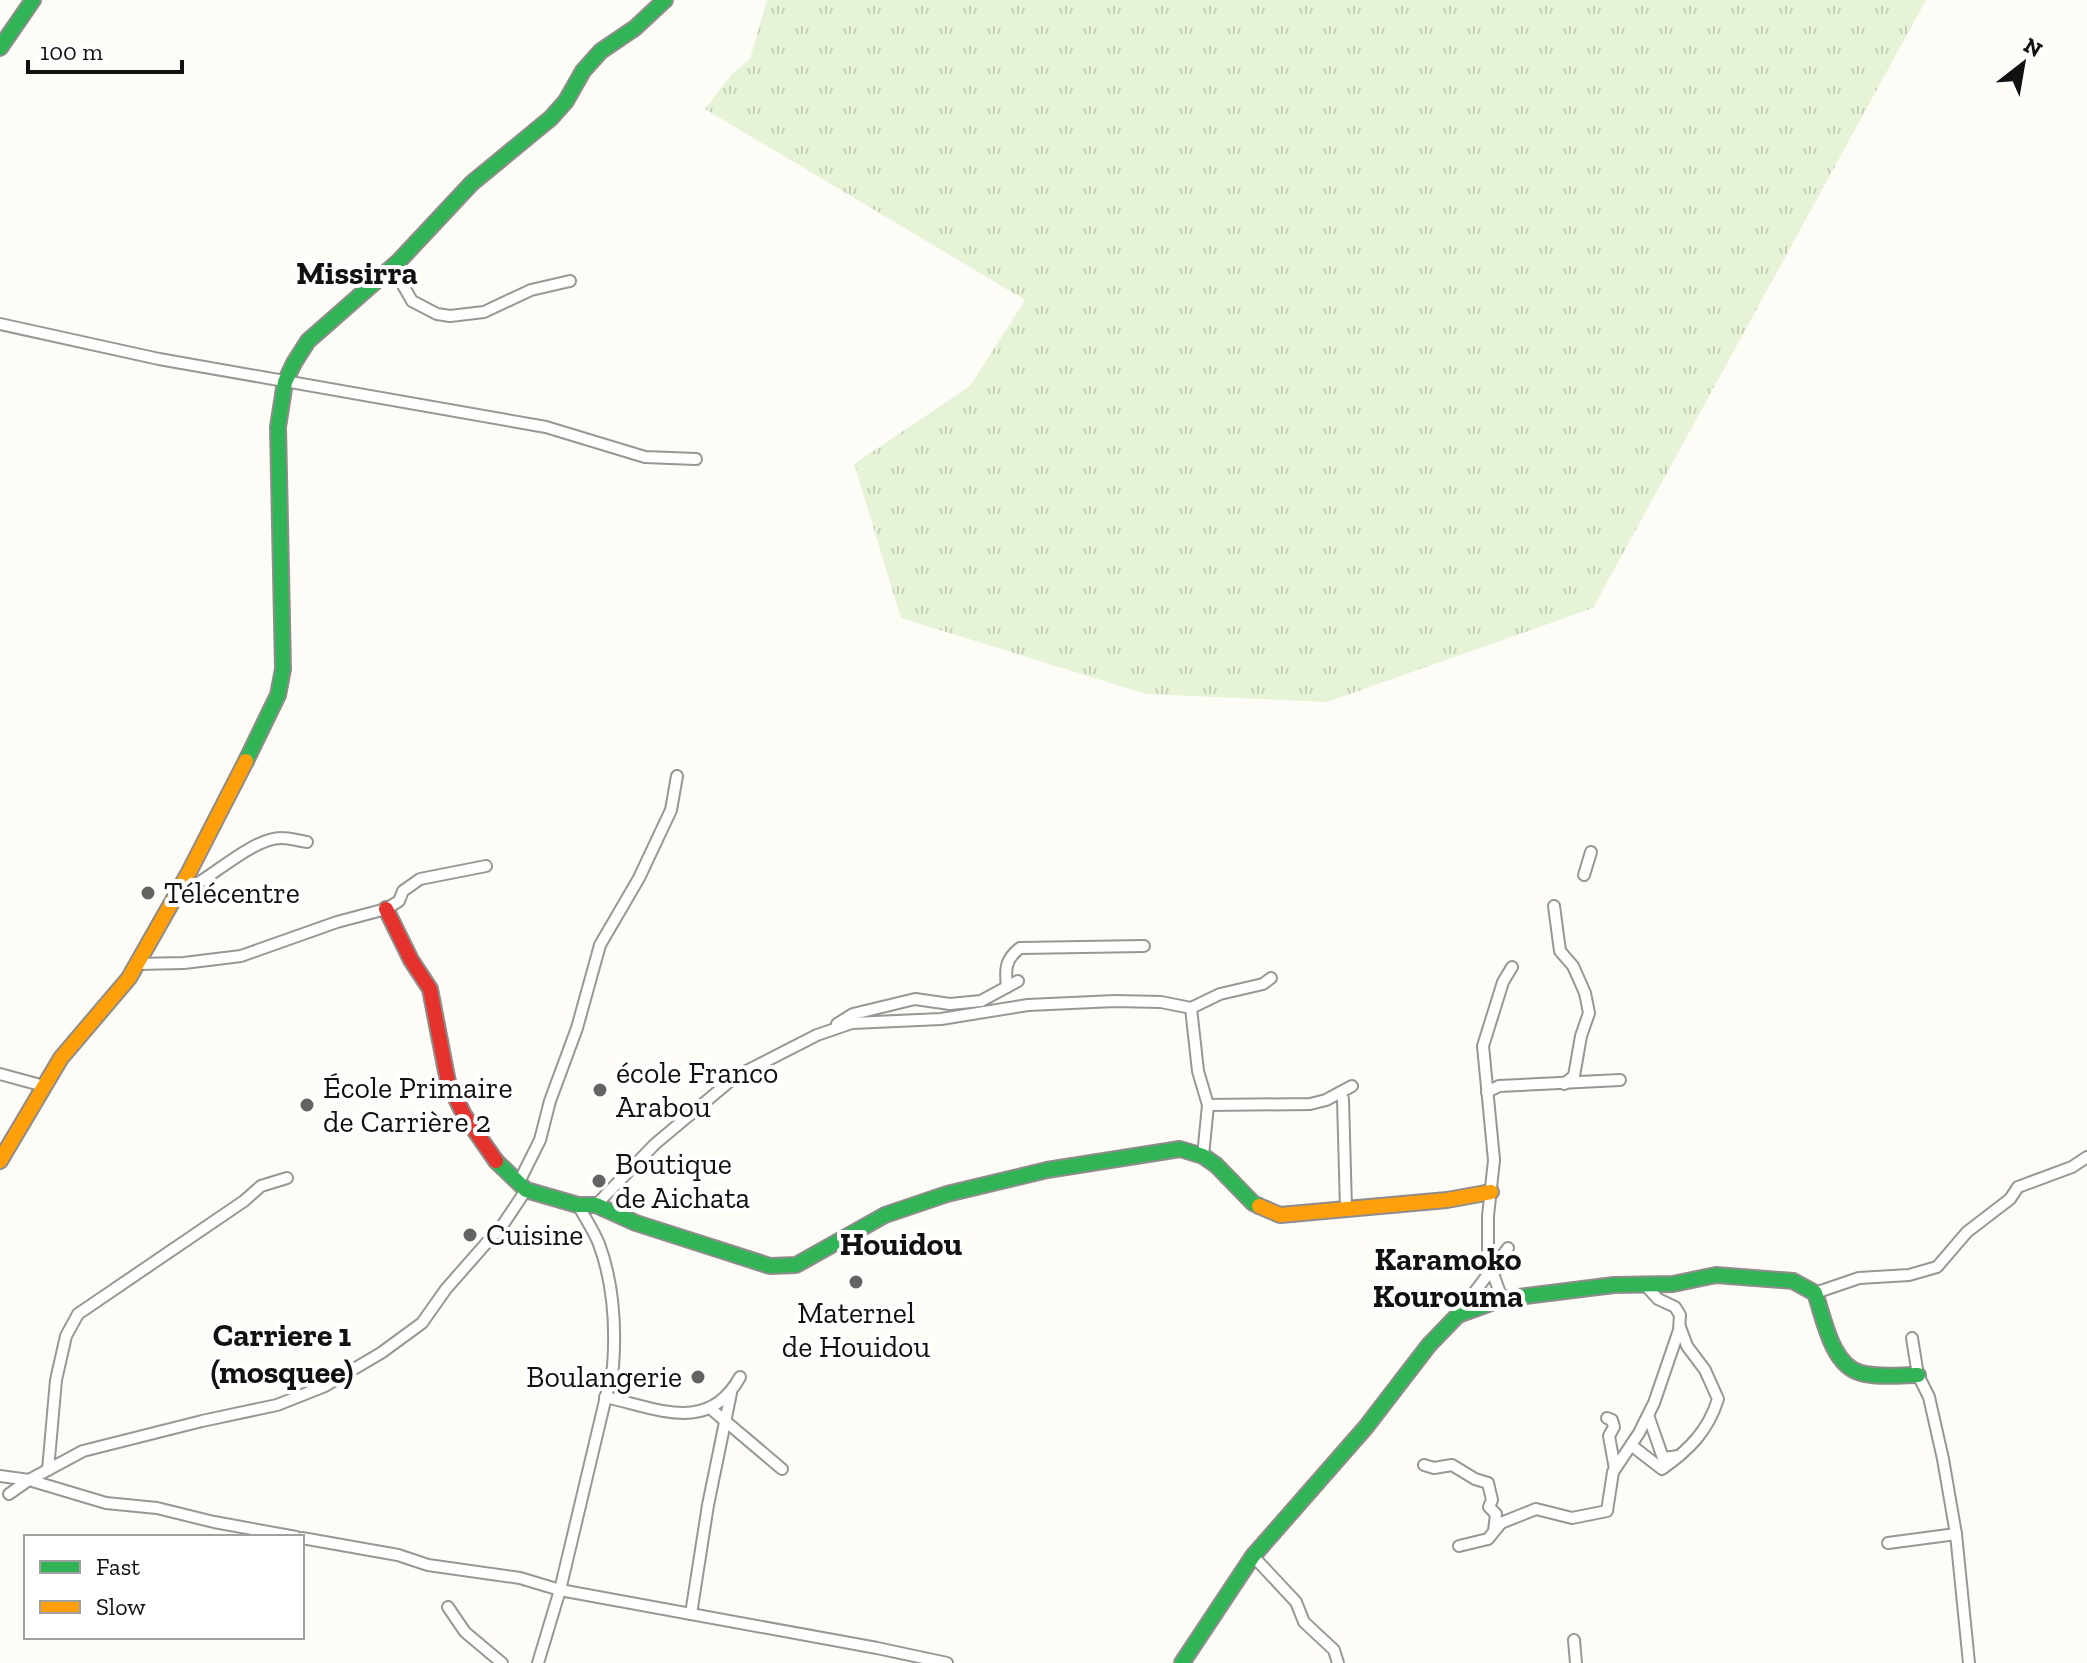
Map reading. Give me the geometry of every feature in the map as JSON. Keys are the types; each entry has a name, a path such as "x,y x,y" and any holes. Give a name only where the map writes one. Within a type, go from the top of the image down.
{"main road":[{"path":"0,48 33,0"},
{"path":"0,1161 61,1058 129,978 177,895 265,722 281,681 278,427 285,382 308,341 392,266 472,183 551,118 566,101 583,71 601,51 635,28 665,0"},
{"path":"386,909 411,960 430,989 448,1082 464,1115 500,1168 522,1187 578,1205 596,1205 636,1223 770,1266 796,1265 885,1215 947,1194 1047,1170 1180,1149 1203,1156 1253,1203 1280,1215 1447,1200 1491,1192"},
{"path":"1182,1663 1253,1556 1366,1427 1429,1345 1458,1315 1502,1299 1614,1285 1673,1284 1716,1275 1793,1281 1815,1293 1834,1348 1845,1365 1856,1372 1869,1374 1918,1375"}],"street":[{"path":"392,266 412,301 437,314 450,316 484,312 531,290 570,281"},
{"path":"0,324 150,357 546,427 645,457 696,459"},
{"path":"9,1494 83,1451 277,1405 325,1386 381,1353 422,1323 446,1289 504,1223 522,1187 577,1028 600,945 639,878 671,810 677,776"},
{"path":"177,895 215,875 259,843 282,838 307,842"},
{"path":"1584,875 1591,852"},
{"path":"137,964 184,963 241,956 337,922 386,909 399,901 403,891 420,879 486,866"},
{"path":"1554,906 1560,951 1573,966 1585,993 1589,1013 1581,1036 1574,1076 1564,1084"},
{"path":"1007,987 1005,967 1020,948 1144,946"},
{"path":"1502,1299 1488,1245 1494,1160 1483,1046 1503,982 1512,967"},
{"path":"822,1034 862,1021 941,1019 1028,1005 1146,1001 1191,1008 1220,994 1263,984 1271,978"},
{"path":"596,1205 655,1144 735,1077 822,1034 853,1014 915,999 950,1004 981,1001 1018,981"},
{"path":"1191,1008 1198,1071 1208,1105 1203,1156"},
{"path":"0,1074 44,1086"},
{"path":"1487,1092 1499,1086 1620,1080"},
{"path":"1208,1105 1310,1104 1326,1100 1352,1086"},
{"path":"1343,1099 1346,1209"},
{"path":"1815,1293 1859,1278 1909,1275 1937,1267 1967,1232 2010,1199 2018,1187 2072,1167 2087,1157"},
{"path":"48,1470 56,1380 66,1336 78,1314 244,1201 261,1186 287,1178"},
{"path":"537,1662 560,1590 613,1367 615,1332 599,1244 578,1205"},
{"path":"1458,1315 1508,1248"},
{"path":"1615,1469 1648,1415 1667,1370 1679,1326 1680,1315 1675,1307 1658,1299 1645,1285"},
{"path":"1631,1445 1662,1469 1706,1428 1718,1399 1679,1326"},
{"path":"1912,1338 1918,1375 1929,1397 1956,1534 1969,1663"},
{"path":"691,1614 725,1421 731,1393 740,1377"},
{"path":"605,1397 689,1414 711,1409 731,1393"},
{"path":"711,1409 782,1469"},
{"path":"1648,1415 1663,1458 1679,1456"},
{"path":"1459,1546 1488,1539 1501,1523 1536,1509 1572,1518 1607,1511 1615,1469 1609,1436 1614,1427 1612,1420 1607,1418"},
{"path":"1424,1465 1434,1468 1452,1465 1488,1483 1492,1500 1489,1507 1496,1514 1494,1531"},
{"path":"0,1476 29,1480 106,1503 157,1508 285,1535"},
{"path":"1888,1543 1956,1534"},
{"path":"304,1538 398,1555 428,1565 520,1578 560,1590 947,1663"},
{"path":"1253,1556 1296,1602 1304,1622 1334,1650 1338,1663"},
{"path":"448,1607 465,1632 502,1663"},
{"path":"1574,1640 1576,1663"}],"green space":[{"path":"767,0 1926,0 1593,608 1327,702 1146,694 901,618 854,464 970,386 1025,300 705,109 732,74 750,59"}],"traffic: fast":[{"path":"0,48 33,0"},
{"path":"246,761 278,695 283,669 278,427 285,382 294,363 308,341 399,261 472,183 551,118 566,101 583,71 601,51 635,28 665,0"},
{"path":"496,1161 526,1190 578,1205 596,1205 636,1223 770,1266 796,1265 885,1215 947,1194 1047,1170 1180,1149 1203,1156 1216,1165 1259,1206"},
{"path":"1182,1663 1253,1556 1366,1427 1429,1345 1458,1315 1502,1299 1614,1285 1673,1284 1716,1275 1793,1281 1815,1293 1830,1339 1842,1361 1851,1368 1875,1375 1918,1375"}],"traffic: slow":[{"path":"0,1161 61,1058 129,978 188,874 246,761"},
{"path":"1259,1206 1280,1215 1447,1200 1491,1192"}],"traffic: jam":[{"path":"386,909 411,960 430,989 448,1082 464,1115 496,1161"}],"place":[{"name":"Télécentre","path":"148,893"},
{"name":"école Franco Arabou","path":"600,1090"},
{"name":"École Primaire de Carrière 2","path":"307,1105"},
{"name":"Boutique de Aichata","path":"599,1181"},
{"name":"Cuisine","path":"470,1235"},
{"name":"Maternel de Houidou","path":"856,1282"},
{"name":"Boulangerie","path":"698,1377"}],"district":[{"name":"Missirra","path":"357,273"},
{"name":"Houidou","path":"901,1244"},
{"name":"Karamoko Kourouma","path":"1448,1278"},
{"name":"Carriere 1 (mosquee)","path":"282,1354"}]}
